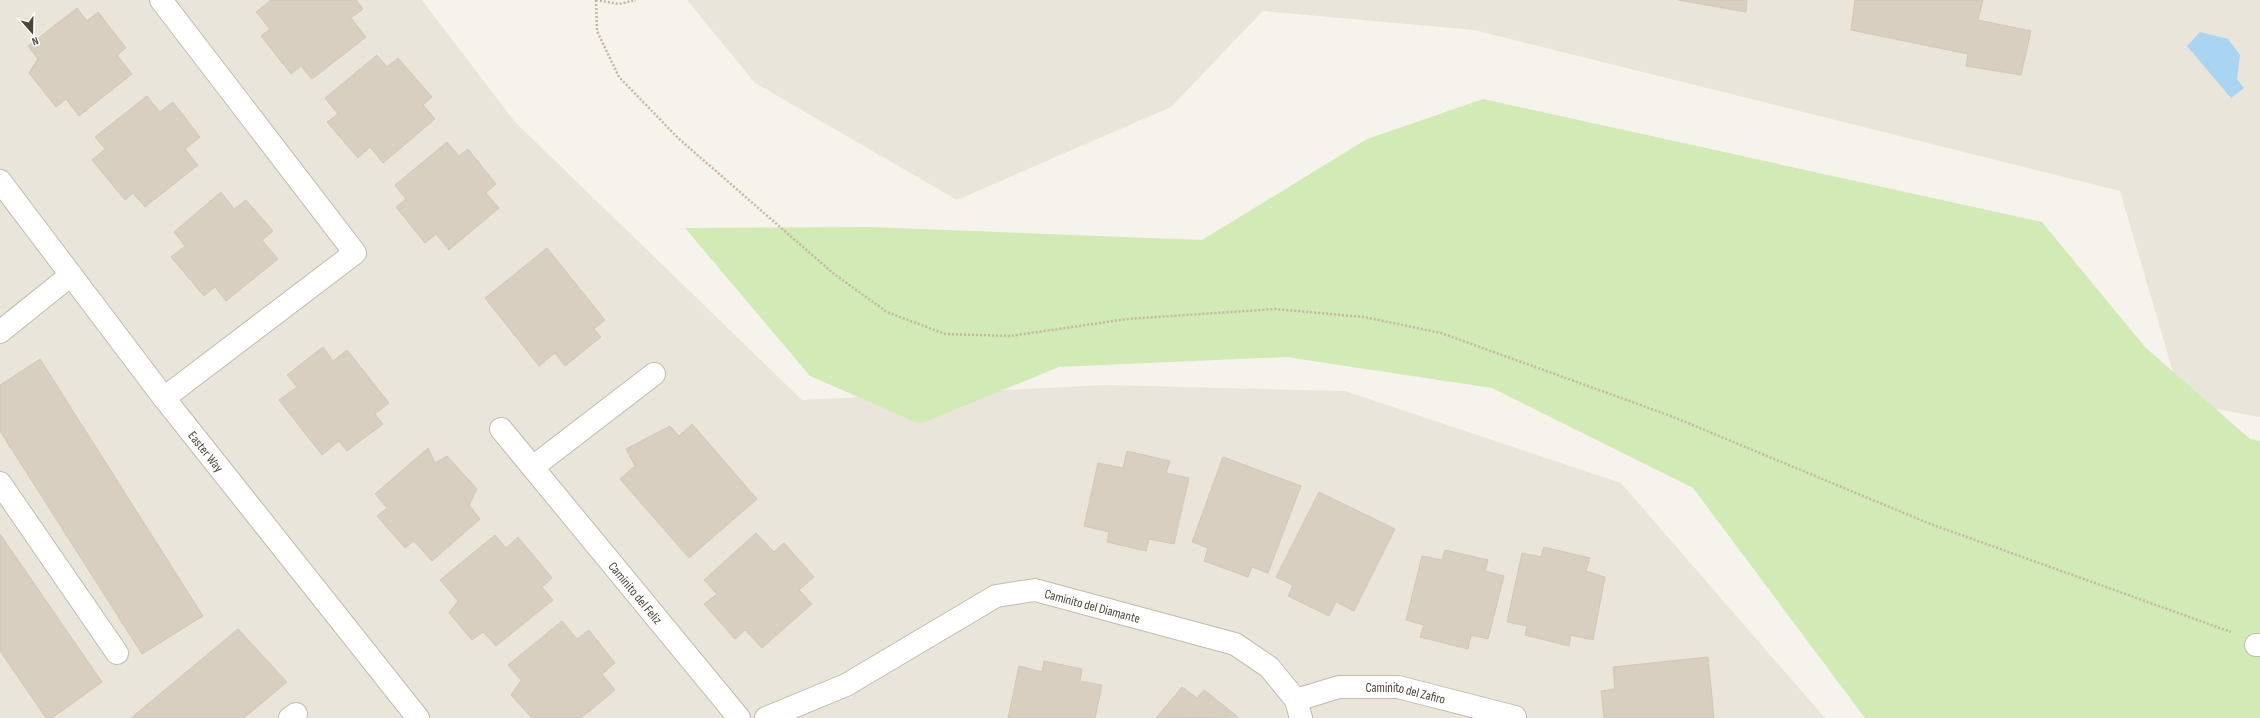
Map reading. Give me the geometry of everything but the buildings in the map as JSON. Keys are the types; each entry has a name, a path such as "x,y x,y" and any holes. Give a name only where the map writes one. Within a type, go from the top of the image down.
{"street":[{"path":"161,0 356,253 164,398"},
{"name":"Easter Way","path":"0,181 164,398 418,718"},
{"path":"0,332 71,274"},
{"path":"533,467 654,374"},
{"name":"Caminito del Feliz","path":"501,429 739,718"},
{"path":"0,482 117,654"},
{"name":"Caminito del Diamante","path":"766,718 846,685 996,596 1035,590 1235,644 1269,667 1298,709"},
{"name":"Caminito del Zafiro","path":"1298,709 1339,687 1398,687 1515,717"}],"path":[{"path":"636,0 619,4 596,0 597,31 619,77 684,144 834,274 887,312 946,334 1010,336 1126,319 1275,309 1364,317 1442,333 1671,416 1928,523 2234,633 2258,645"}],"shaded area":[{"path":"0,0 422,0 515,122 802,400 1105,385 1345,391 1621,483 1825,718 0,718"},
{"path":"687,0 2260,0 2260,417 2182,403 2120,191 1474,30 1263,11 1171,107 957,200 755,83"}],"green space":[{"path":"1483,99 2042,222 2145,347 2250,439 2260,441 2260,718 1865,718 1693,488 1492,388 1286,357 1059,367 920,424 810,376 685,228 870,227 1202,240 1367,139"}],"water":[{"path":"2200,32 2228,39 2240,55 2237,79 2244,88 2231,98 2187,46"}]}
